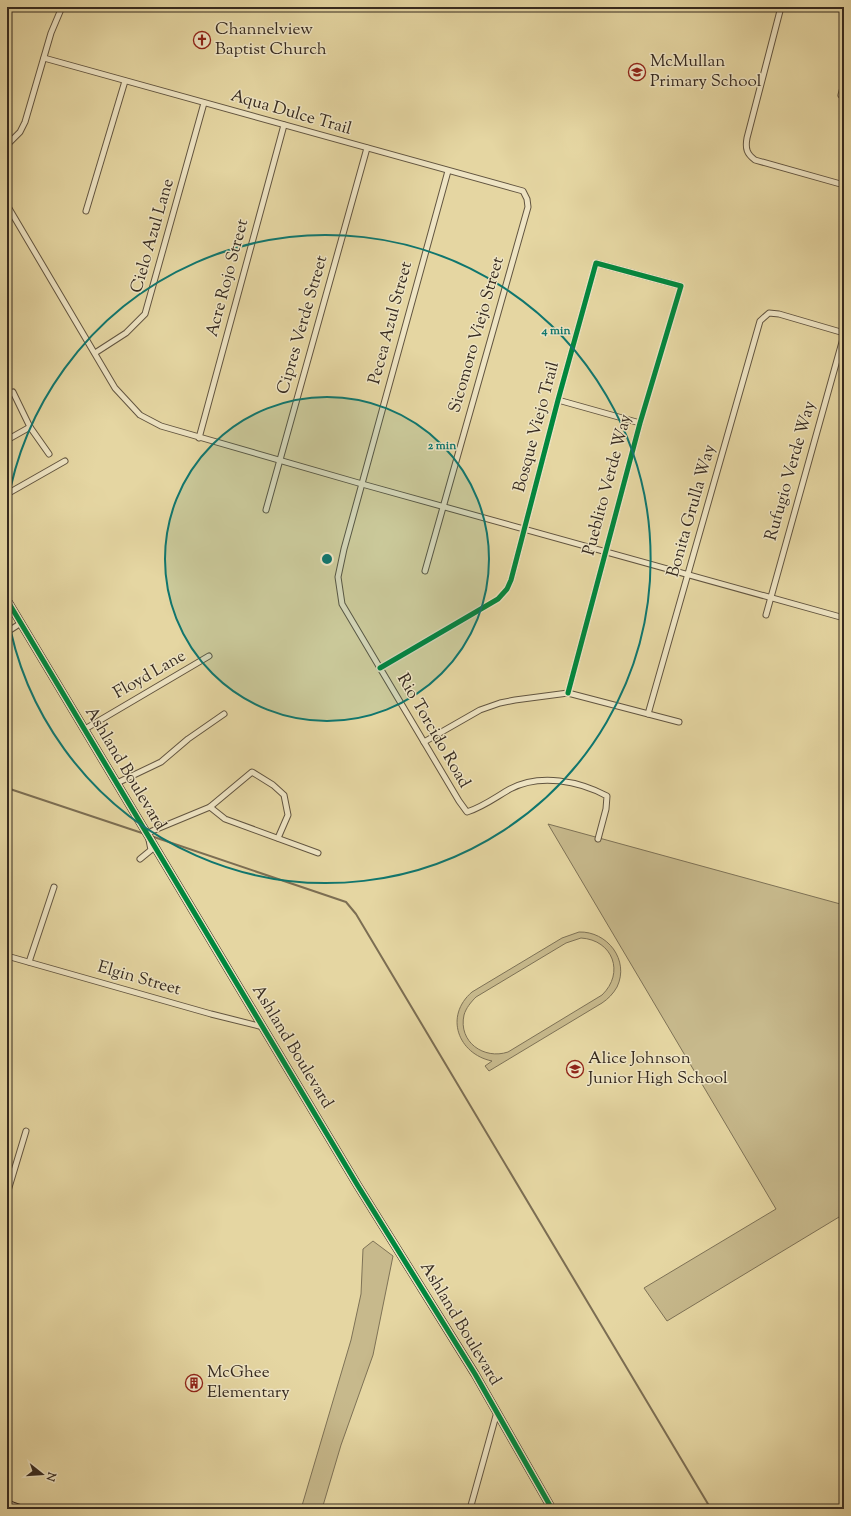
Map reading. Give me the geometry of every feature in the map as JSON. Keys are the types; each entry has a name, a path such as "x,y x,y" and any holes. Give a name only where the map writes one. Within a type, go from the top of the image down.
{"street":[{"path":"7,145 20,132 25,122 51,33 62,7"},
{"path":"781,7 746,138 748,155 755,160 844,186"},
{"name":"Aqua Dulce Trail","path":"44,58 523,191 527,199"},
{"path":"86,211 124,81"},
{"path":"841,95 844,83"},
{"name":"Cielo Azul Lane","path":"95,353 126,333 145,314 204,103"},
{"name":"Acre Rojo Street","path":"199,438 284,125"},
{"name":"Cipres Verde Street","path":"266,510 367,148"},
{"name":"Pecea Azul Street","path":"362,484 448,171"},
{"name":"Sicomoro Viejo Street","path":"425,571 528,207 527,199"},
{"path":"7,205 115,388 140,415 161,426 362,484 844,618"},
{"name":"Pueblito Verde Way","path":"568,693 640,423 681,286 596,263"},
{"name":"Bosque Viejo Trail","path":"380,668 498,599 507,589 511,580 525,529 558,400 596,263"},
{"name":"Bonita Grulla Way","path":"648,714 760,321 769,313 779,314 844,334"},
{"name":"Rufugio Verde Way","path":"766,615 844,334"},
{"path":"13,392 30,427 49,454"},
{"path":"558,400 640,423"},
{"path":"7,440 30,427"},
{"path":"7,494 65,461"},
{"name":"Rio Torcido Road","path":"362,484 338,577 342,604 459,802 467,812 480,807 520,785 535,781 552,780 569,782 596,790 607,796 606,809 598,839"},
{"name":"Ashland Boulevard","path":"7,600 358,1186 497,1412 552,1509"},
{"path":"7,632 21,623"},
{"name":"Floyd Lane","path":"85,729 209,656"},
{"path":"424,742 480,710 500,703 568,693 679,722"},
{"path":"117,783 161,762 188,739 224,714"},
{"path":"140,859 151,850 148,835 152,831 210,808 252,772 273,785 284,795 288,815 278,838"},
{"path":"210,808 225,819 318,853"},
{"path":"29,962 54,887"},
{"name":"Elgin Street","path":"7,956 211,1014 263,1027"},
{"path":"7,1194 26,1131"},
{"path":"470,1509 497,1412"},
{"path":"7,1504 21,1509"}],"shaded area":[{"path":"548,824 844,905 844,1214 667,1321 644,1288 776,1209"},
{"path":"579,932 599,936 607,942 618,957 620,977 617,987 614,992 602,1003 489,1071 485,1066 492,1061 480,1057 471,1051 463,1042 459,1033 457,1023 463,1002 472,992 562,938","holes":["581,938 592,940 608,951 614,968 613,977 609,986 602,995 508,1052 499,1054 482,1051 469,1041 463,1025 464,1015 469,1005 476,997 566,943"]},
{"path":"373,1241 393,1256 373,1355 341,1445 322,1509 301,1509 351,1340 361,1294 363,1249"}],"waterway":[{"path":"7,788 145,834"},
{"path":"151,836 346,902 356,914 711,1509"}],"cycle path":[{"path":"380,668 498,599 507,589 511,580 558,400 596,263 681,286 640,423 568,693"},
{"path":"7,600 358,1186 475,1374 552,1509"}],"place":[{"name":"Channelview Baptist Church","path":"202,40"},
{"name":"McMullan Primary School","path":"637,72"},
{"name":"Alice Johnson Junior High School","path":"575,1069"},
{"name":"McGhee Elementary","path":"194,1383"}]}
